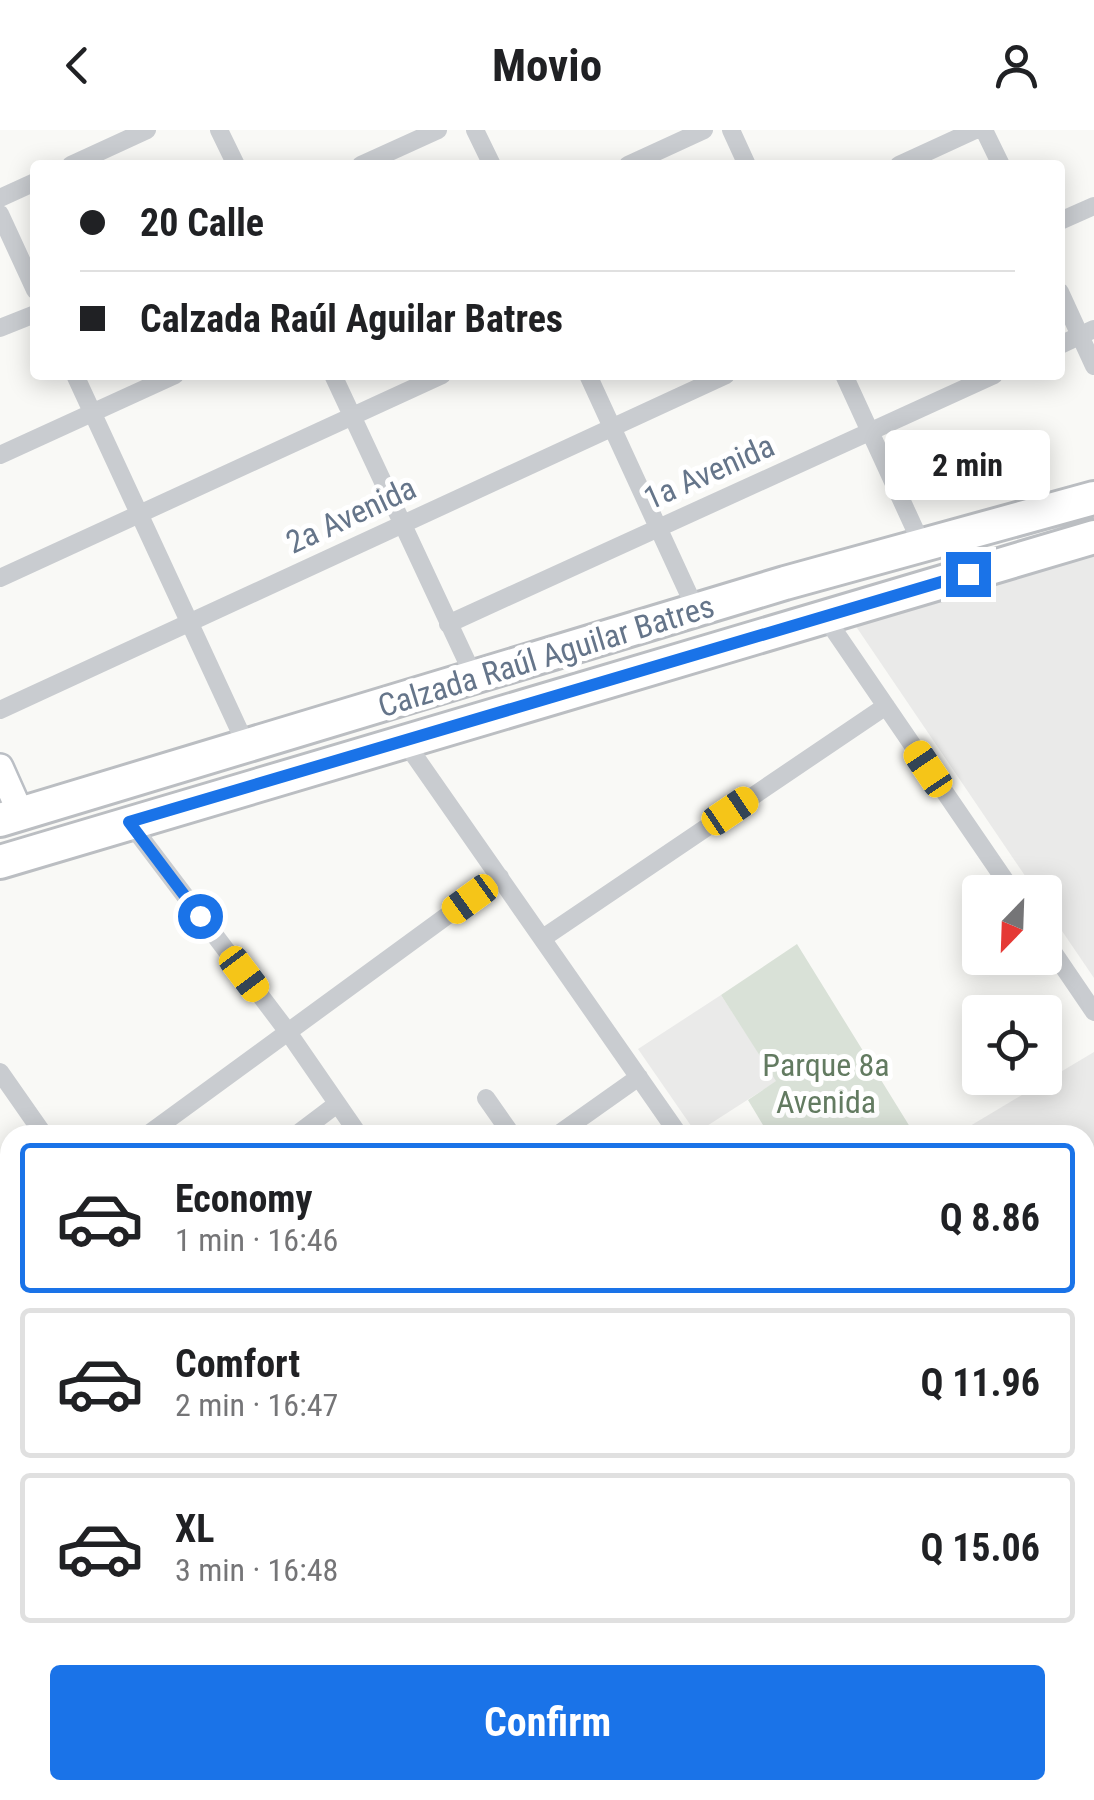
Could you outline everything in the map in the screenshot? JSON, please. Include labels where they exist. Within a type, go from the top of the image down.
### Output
[{"type":"highway","name":"Calzada Raúl Aguilar Batres","points":[[11,817],[696,610],[1094,498]]},
{"type":"highway","name":"Calzada Raúl Aguilar Batres","points":[[0,862],[1094,537]]},
{"type":"street","points":[[82,160],[147,130]]},
{"type":"street","points":[[220,130],[234,160]]},
{"type":"street","points":[[372,160],[438,130]]},
{"type":"street","points":[[475,130],[490,160]]},
{"type":"street","points":[[639,160],[704,130]]},
{"type":"street","points":[[731,130],[745,160]]},
{"type":"street","points":[[910,160],[975,130]]},
{"type":"street","points":[[984,130],[999,160]]},
{"type":"street","points":[[0,198],[30,184]]},
{"type":"street","points":[[1065,219],[1094,206]]},
{"type":"street","points":[[0,214],[30,279]]},
{"type":"street","points":[[1065,299],[1087,332],[1094,366]]},
{"type":"street","points":[[0,328],[30,316]]},
{"type":"street","points":[[76,380],[247,747]]},
{"type":"street","points":[[0,454],[164,380]]},
{"type":"street","points":[[335,380],[475,679]]},
{"type":"street","points":[[0,578],[431,380]]},
{"type":"street","points":[[590,380],[696,610]]},
{"type":"street","name":"2a Avenida","points":[[0,710],[715,380]]},
{"type":"street","points":[[846,380],[922,546]]},
{"type":"street","name":"1a Avenida","points":[[448,624],[983,380]]},
{"type":"street","points":[[825,616],[1001,875]]},
{"type":"street","points":[[543,938],[886,706]]},
{"type":"street","points":[[404,742],[672,1125]]},
{"type":"street","points":[[0,767],[11,817]]},
{"type":"street","points":[[129,822],[288,1032],[352,1125]]},
{"type":"street","points":[[161,1125],[500,877]]},
{"type":"street","points":[[1062,965],[1094,1012]]},
{"type":"street","points":[[0,1072],[37,1125]]},
{"type":"street","points":[[571,1125],[639,1077]]},
{"type":"street","points":[[486,1098],[505,1125]]},
{"type":"street","points":[[309,1125],[337,1104]]},
{"type":"shaded area","points":[[1094,548],[1094,978],[1062,931],[1062,875],[1024,875],[853,622]]},
{"type":"shaded area","points":[[721,995],[777,1081],[708,1125],[690,1125],[638,1049]]},
{"type":"shaded area","points":[[1094,1052],[1094,1125],[972,1125],[1022,1095],[1062,1095],[1062,1071]]},
{"type":"green space","name":"Parque 8a Avenida","points":[[797,944],[909,1125],[763,1125],[748,1100],[776,1081],[721,995]]},
{"type":"route","points":[[200,916],[129,822],[968,574]]}]
